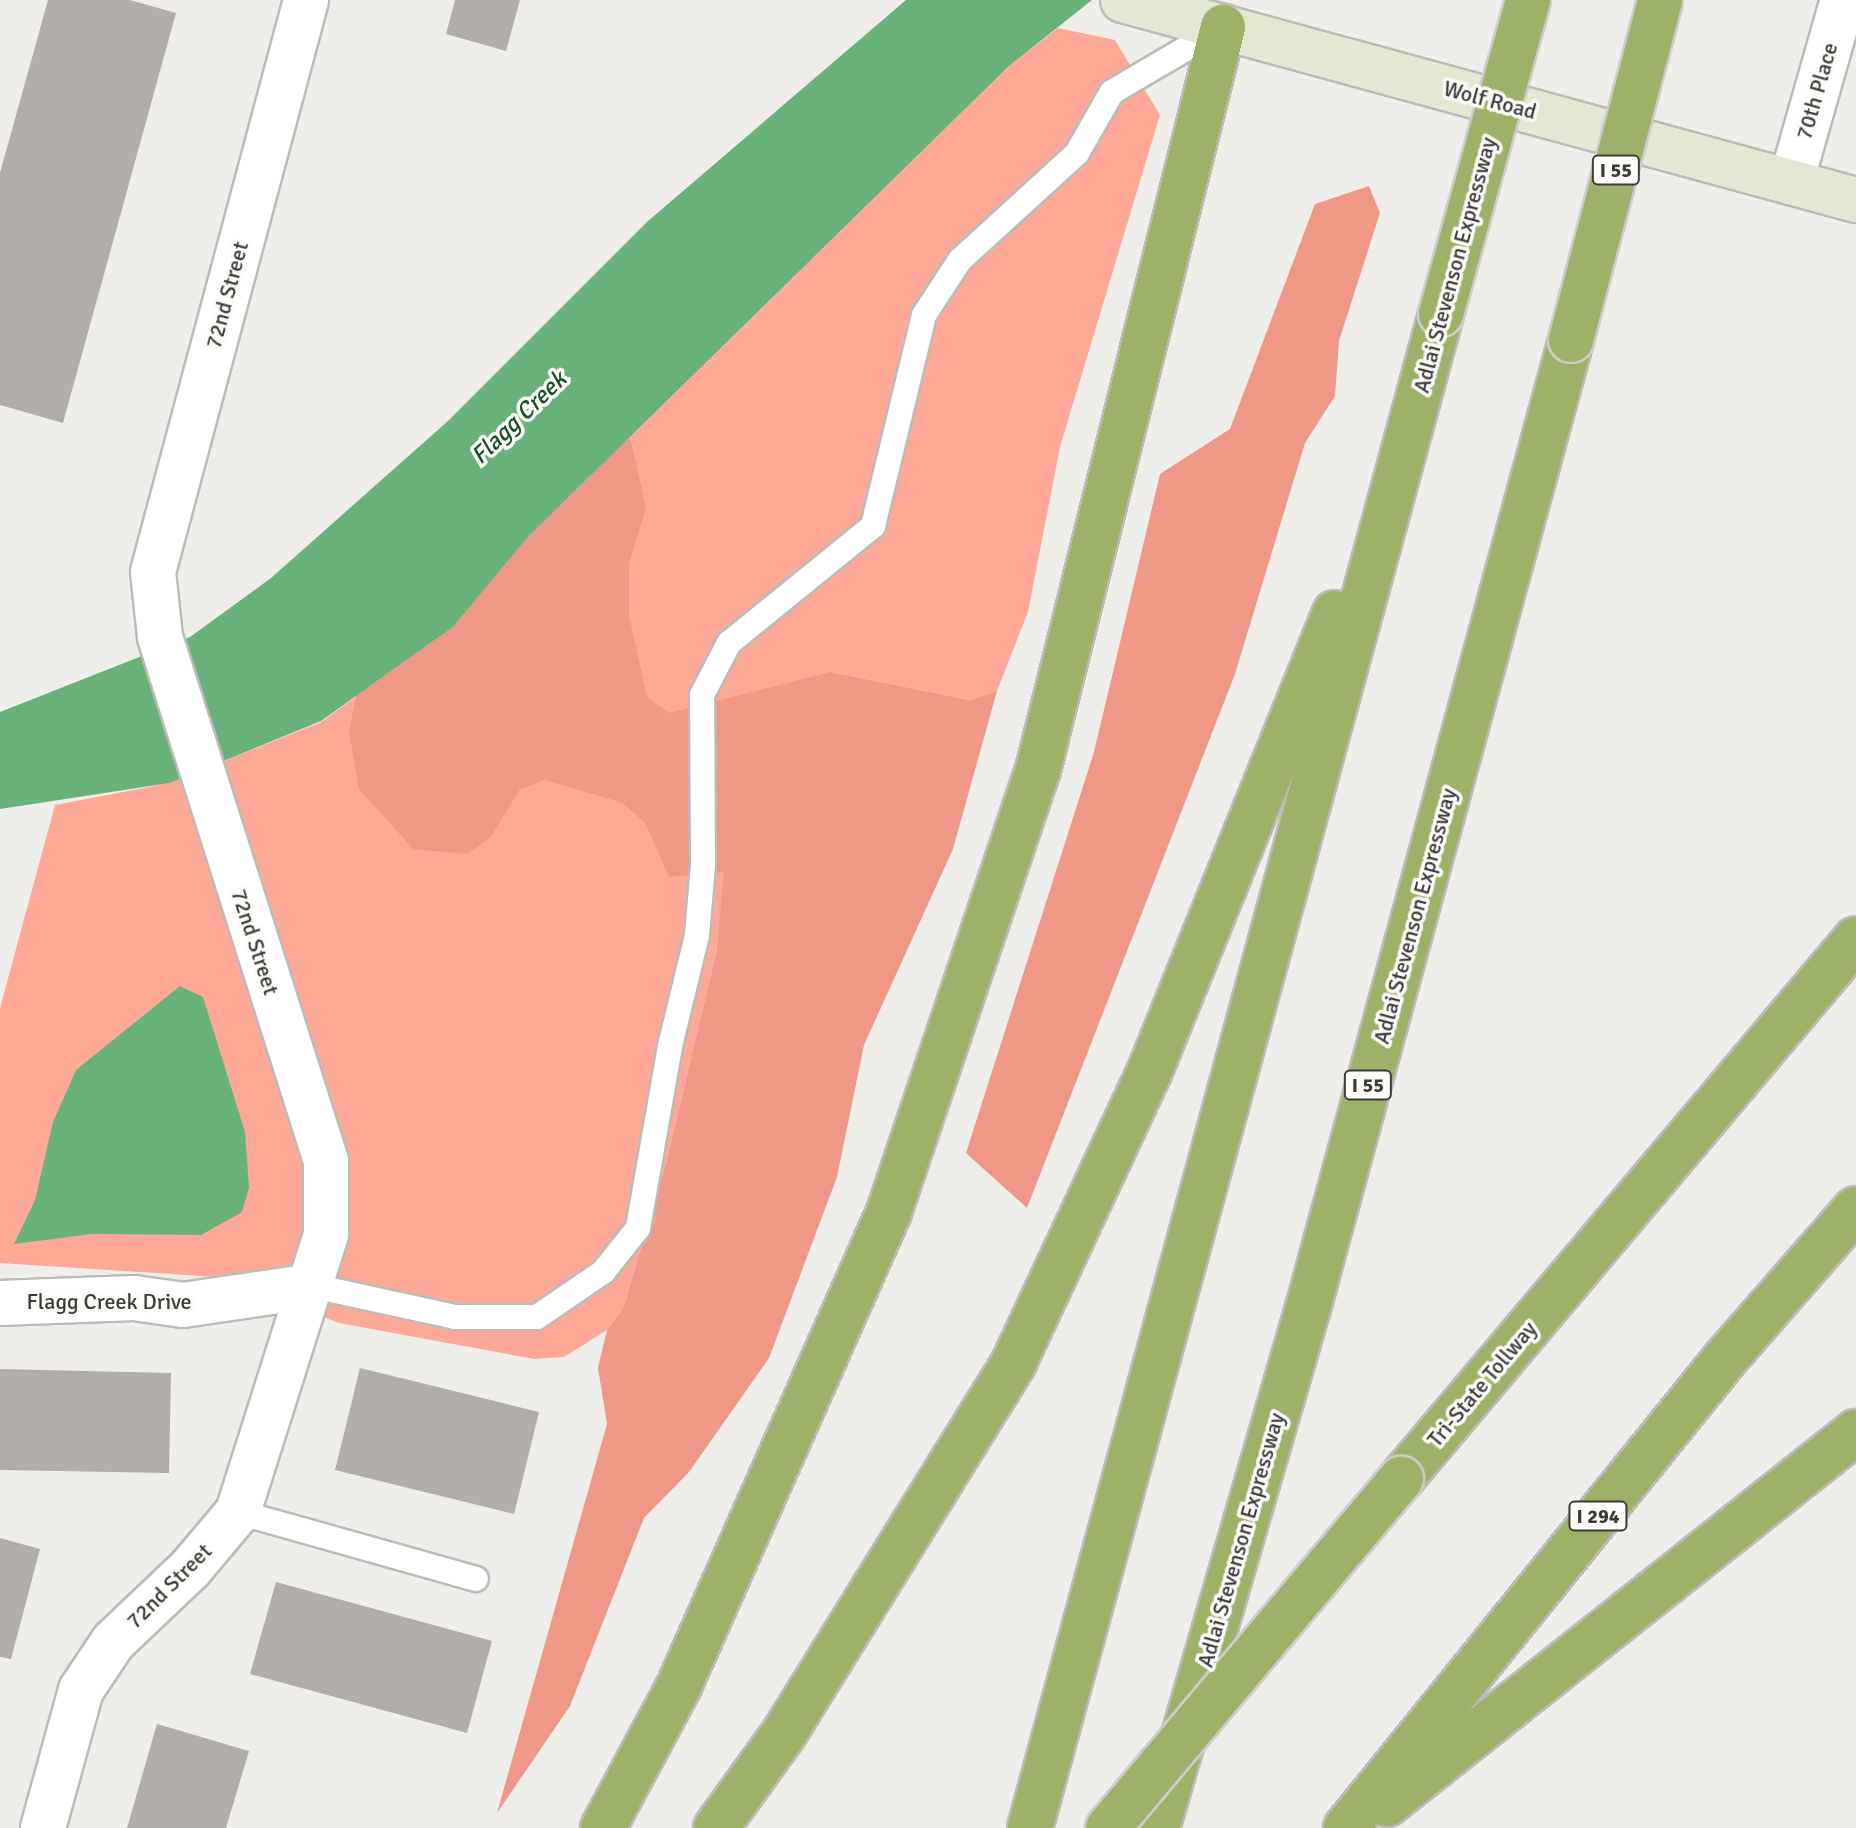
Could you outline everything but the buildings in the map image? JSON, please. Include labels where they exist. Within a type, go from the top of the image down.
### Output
[{"type":"highway","name":"Adlai Stevenson Expressway","points":[[1030,1828],[1528,0]]},
{"type":"highway","name":"Adlai Stevenson Expressway","points":[[1157,1828],[1308,1308],[1571,340],[1660,0]]},
{"type":"highway","points":[[603,1828],[679,1686],[889,1212],[1038,770],[1223,27]]},
{"type":"highway","points":[[716,1828],[785,1732],[1014,1362],[1149,1073],[1410,429]]},
{"type":"highway","name":"Tri-State Tollway","points":[[1108,1828],[1856,939]]},
{"type":"highway","name":"I 294","points":[[1346,1828],[1725,1359],[1856,1209]]},
{"type":"highway","points":[[1357,1828],[1856,1432]]},
{"type":"street","name":"72nd Street","points":[[43,1828],[81,1690],[113,1642],[190,1569],[238,1512],[313,1286],[326,1234],[326,1161],[160,637],[153,572],[306,0]]},
{"type":"street","name":"70th Place","points":[[1791,182],[1843,0]]},
{"type":"street","name":"Wolf Road","points":[[1136,4],[1856,200]]},
{"type":"street","name":"Flagg Creek Drive","points":[[0,1303],[134,1298],[183,1305],[313,1286]]},
{"type":"lane","points":[[313,1286],[455,1317],[537,1317],[603,1272],[638,1228],[670,1046],[697,935],[703,865],[702,695],[729,643],[873,526],[924,315],[960,260],[1077,153],[1112,92],[1223,27]]},
{"type":"lane","points":[[238,1512],[476,1579]]},
{"type":"shaded area","points":[[1058,28],[1115,40],[1160,115],[1060,447],[1028,612],[997,691],[970,700],[831,672],[717,949],[666,1163],[624,1306],[607,1330],[564,1357],[534,1359],[339,1323],[217,1277],[0,1263],[0,1008],[55,805],[170,783],[321,722],[453,627],[528,537],[1009,66]]},
{"type":"shaded area","points":[[1369,186],[1380,213],[1339,341],[1335,396],[1305,443],[1235,674],[1027,1208],[966,1153],[1094,752],[1160,474],[1230,429],[1315,204]]},
{"type":"shaded area","points":[[630,437],[646,508],[629,563],[629,616],[647,697],[669,713],[831,672],[970,700],[997,691],[953,849],[864,1045],[837,1177],[769,1358],[689,1472],[644,1518],[570,1706],[497,1813],[607,1424],[598,1368],[607,1330],[624,1306],[666,1163],[717,949],[724,872],[669,877],[645,823],[623,803],[545,780],[520,789],[490,838],[467,854],[413,849],[359,789],[349,732],[356,696],[453,627],[528,537]]},
{"type":"water","name":"Flagg Creek","points":[[906,0],[1092,0],[1009,66],[528,537],[453,627],[321,721],[170,783],[0,809],[0,712],[190,637],[271,578],[448,421],[648,221]]},
{"type":"water","points":[[180,986],[203,997],[245,1132],[249,1188],[242,1212],[201,1235],[92,1234],[14,1244],[35,1200],[53,1122],[76,1070]]}]
